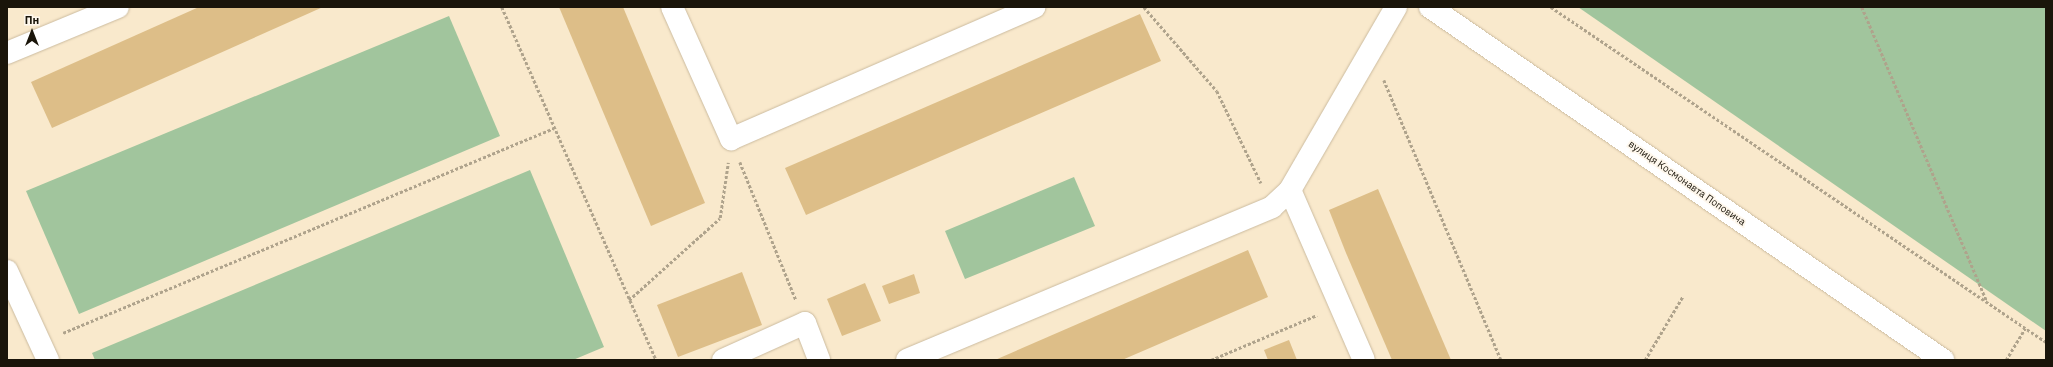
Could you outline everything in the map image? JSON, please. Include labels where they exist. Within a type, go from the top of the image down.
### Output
[{"type":"street","points":[[7,53],[118,7]]},
{"type":"street","points":[[672,7],[731,139],[1034,7]]},
{"type":"street","points":[[907,360],[1272,207],[1290,190],[1396,7]]},
{"type":"street","name":"вулиця Космонавта Поповича","points":[[1430,7],[1943,360]]},
{"type":"street","points":[[1290,190],[1364,360]]},
{"type":"street","points":[[7,271],[44,351]]},
{"type":"street","points":[[723,360],[805,323],[819,360]]},
{"type":"path","points":[[502,7],[656,360]]},
{"type":"path","points":[[1144,7],[1217,91],[1272,207]]},
{"type":"path","points":[[1551,7],[2046,342]]},
{"type":"path","points":[[1862,7],[1987,302]]},
{"type":"path","points":[[1371,49],[1501,360]]},
{"type":"path","points":[[44,351],[554,128]]},
{"type":"path","points":[[629,300],[720,218],[731,139]]},
{"type":"path","points":[[731,139],[805,323]]},
{"type":"path","points":[[1645,360],[1682,296]]},
{"type":"path","points":[[1210,360],[1341,305]]},
{"type":"path","points":[[2006,360],[2025,328]]},
{"type":"green space","points":[[1578,7],[2046,7],[2046,331]]},
{"type":"green space","points":[[449,16],[500,136],[79,314],[26,191]]},
{"type":"green space","points":[[530,170],[604,347],[573,360],[95,360],[92,353]]},
{"type":"green space","points":[[1074,177],[1095,226],[965,279],[945,231]]},
{"type":"building","points":[[199,7],[323,7],[52,128],[31,82]]},
{"type":"building","points":[[559,7],[623,7],[705,203],[651,226]]},
{"type":"building","points":[[1140,14],[1161,61],[806,215],[785,168]]},
{"type":"building","points":[[1378,189],[1451,360],[1392,360],[1346,253],[1329,210]]},
{"type":"building","points":[[1248,250],[1268,297],[1122,360],[995,360]]},
{"type":"building","points":[[742,272],[762,325],[678,357],[657,305]]},
{"type":"building","points":[[914,274],[920,293],[889,304],[882,286]]},
{"type":"building","points":[[865,283],[881,321],[842,336],[827,299]]},
{"type":"building","points":[[1289,340],[1297,360],[1268,360],[1264,350]]}]
